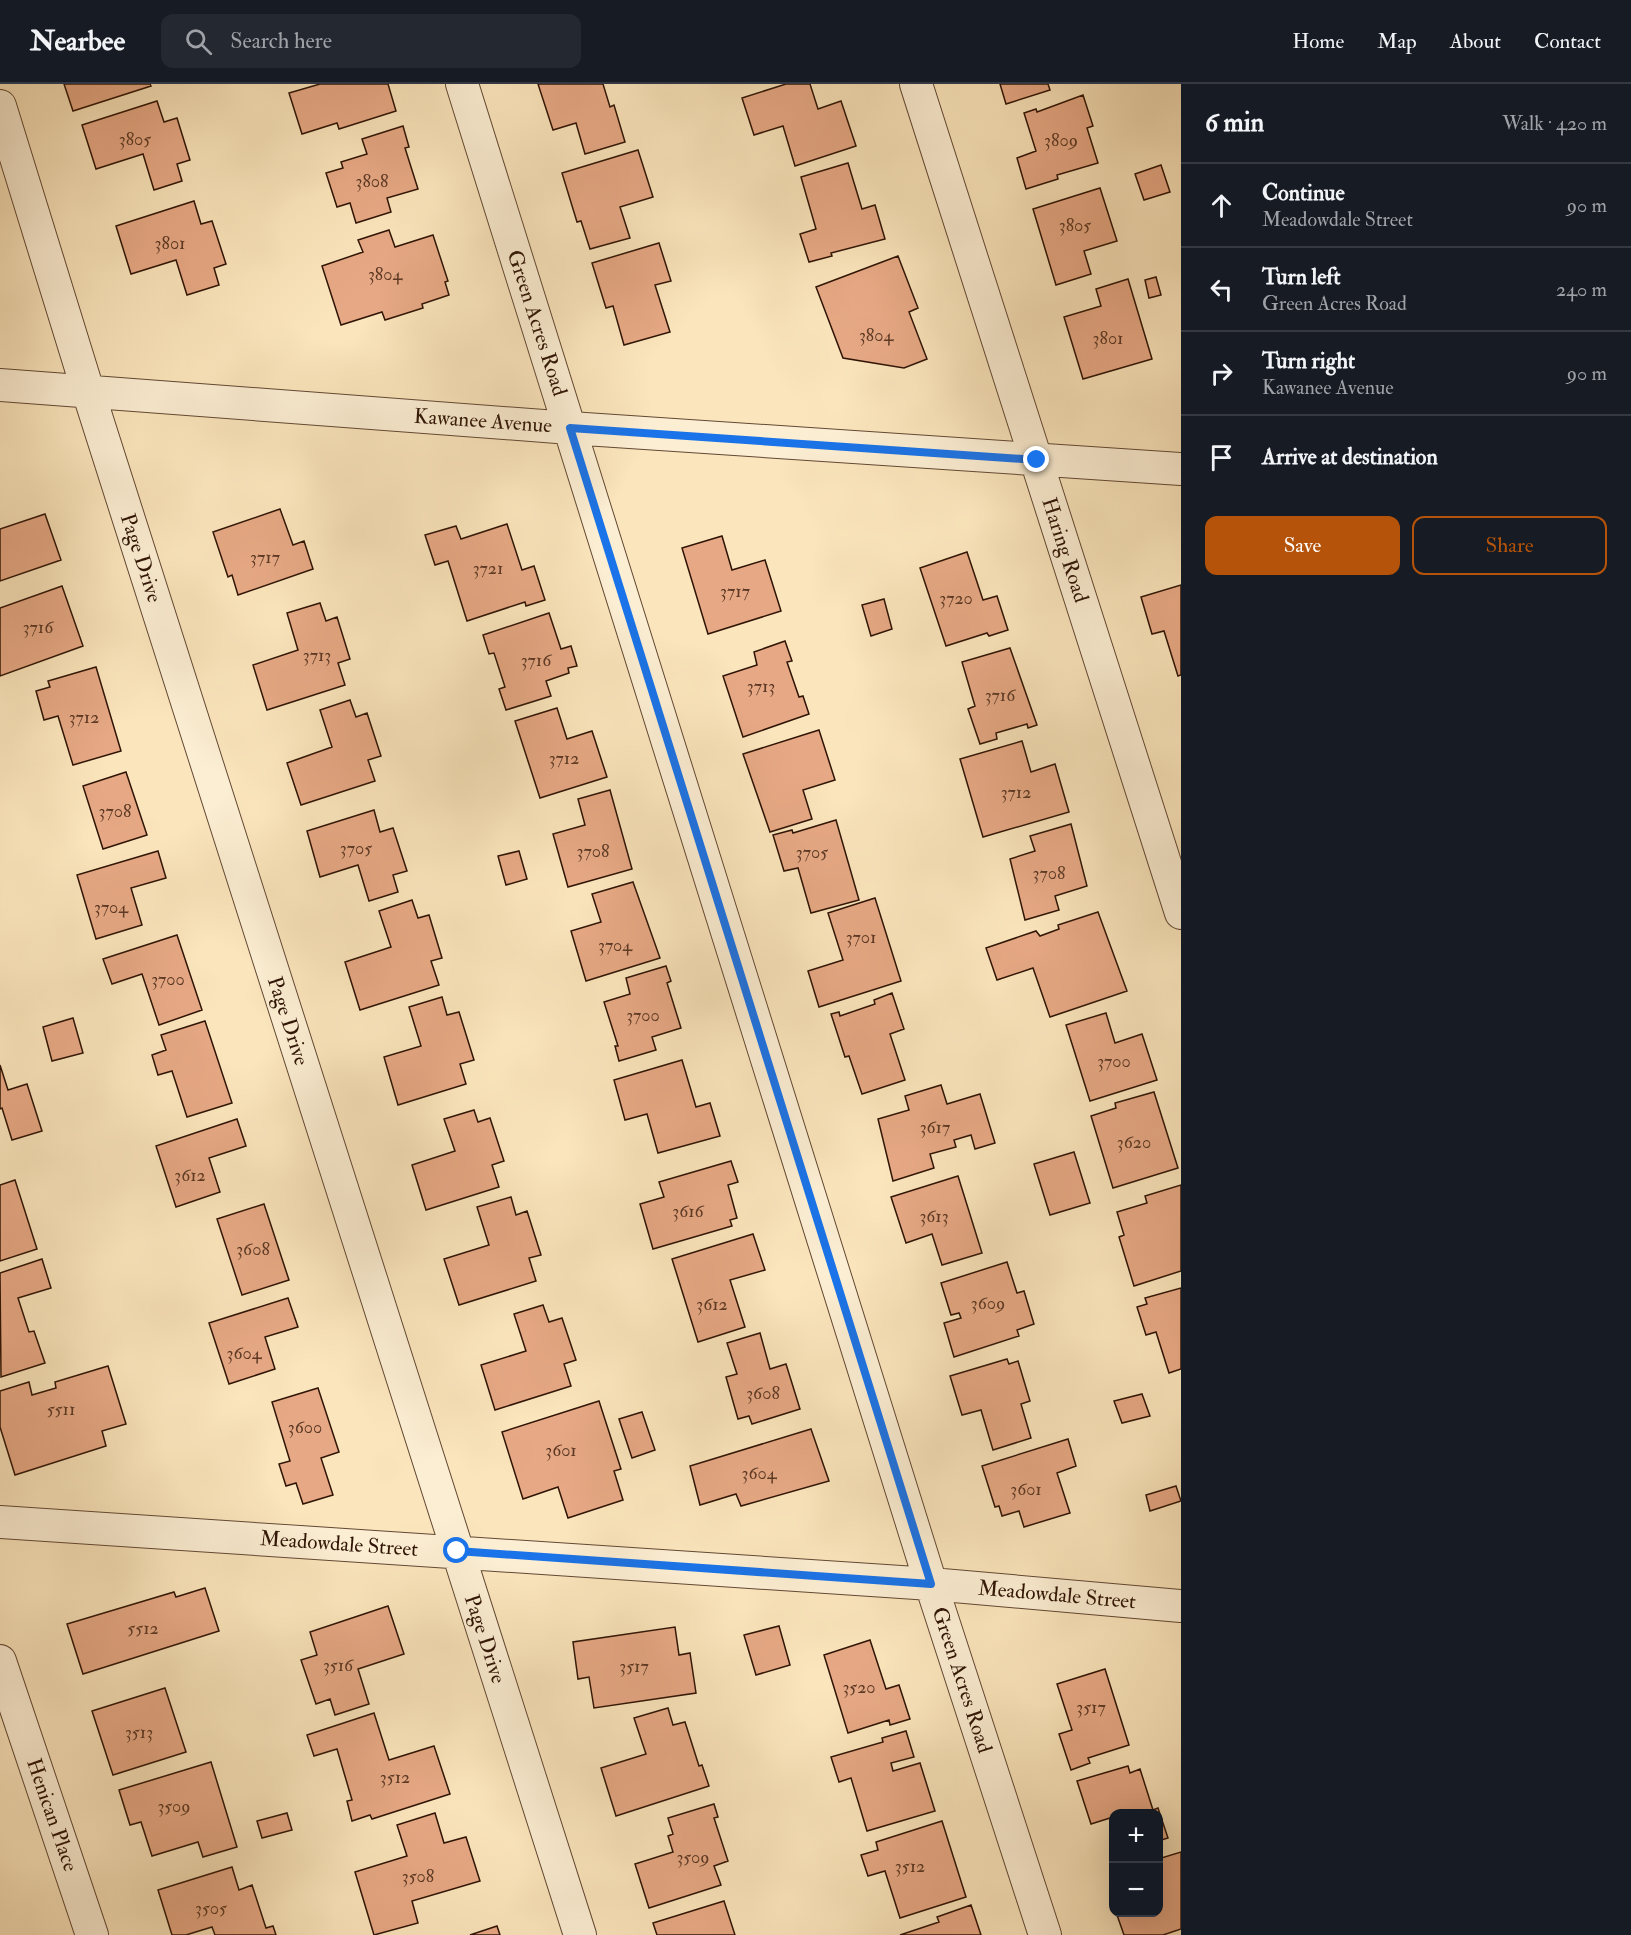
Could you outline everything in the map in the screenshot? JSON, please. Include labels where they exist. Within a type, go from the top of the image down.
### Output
[{"type":"street","name":"Green Acres Road","points":[[462,84],[931,1584],[1045,1935]]},
{"type":"street","name":"Haring Road","points":[[916,84],[1181,913]]},
{"type":"street","name":"Page Drive","points":[[0,106],[88,391],[580,1935]]},
{"type":"street","name":"Kawanee Avenue","points":[[0,385],[570,428],[1181,469]]},
{"type":"street","name":"Meadowdale Street","points":[[0,1522],[931,1584],[1181,1606]]},
{"type":"street","name":"Henican Place","points":[[0,1661],[92,1935]]},
{"type":"building","points":[[64,84],[150,84],[151,86],[73,111]]},
{"type":"building","points":[[320,84],[388,84],[396,111],[339,129],[337,123],[302,134],[289,93]]},
{"type":"building","points":[[538,84],[603,84],[610,107],[614,105],[625,142],[585,154],[576,123],[553,130]]},
{"type":"building","points":[[786,84],[810,84],[818,109],[841,101],[856,146],[795,166],[783,126],[754,135],[742,98]]},
{"type":"building","points":[[1000,84],[1048,84],[1050,90],[1006,104]]},
{"type":"building","points":[[1083,95],[1093,126],[1087,128],[1098,163],[1057,175],[1058,179],[1026,189],[1017,158],[1036,151],[1024,113],[1036,109],[1037,112]]},
{"type":"building","points":[[157,101],[164,122],[177,118],[190,160],[177,164],[182,181],[154,190],[143,154],[96,169],[82,125]]},
{"type":"building","points":[[403,126],[409,147],[405,148],[418,189],[387,198],[391,212],[356,223],[350,203],[337,207],[326,173],[343,168],[341,162],[367,154],[362,139]]},
{"type":"building","points":[[638,150],[653,197],[620,207],[630,238],[590,249],[581,221],[577,222],[562,173]]},
{"type":"building","points":[[848,163],[862,209],[875,205],[885,239],[831,253],[832,256],[809,262],[800,234],[816,229],[801,177]]},
{"type":"building","points":[[1161,165],[1170,192],[1144,200],[1135,174]]},
{"type":"building","points":[[1100,188],[1117,241],[1084,251],[1091,274],[1056,285],[1033,209]]},
{"type":"building","points":[[194,201],[201,224],[212,221],[226,264],[214,268],[219,285],[187,295],[176,260],[131,274],[116,226]]},
{"type":"building","points":[[389,230],[395,247],[433,235],[448,281],[445,282],[449,295],[422,304],[423,308],[385,320],[382,312],[341,325],[322,266],[363,252],[358,240]]},
{"type":"building","points":[[659,243],[671,281],[655,285],[670,332],[624,345],[613,306],[606,308],[592,263]]},
{"type":"building","points":[[898,256],[918,308],[909,312],[927,359],[904,368],[843,358],[816,287]]},
{"type":"building","points":[[1156,277],[1161,295],[1149,298],[1145,280]]},
{"type":"building","points":[[1128,279],[1152,359],[1083,379],[1064,317],[1101,306],[1096,289]]},
{"type":"building","points":[[280,509],[293,545],[304,541],[313,569],[238,595],[232,575],[228,577],[213,532]]},
{"type":"building","points":[[45,514],[61,560],[0,581],[0,529]]},
{"type":"building","points":[[507,524],[522,570],[534,566],[545,600],[526,606],[525,602],[467,621],[448,561],[435,565],[425,535],[456,526],[461,539]]},
{"type":"building","points":[[722,536],[732,570],[765,560],[781,611],[708,634],[682,548]]},
{"type":"building","points":[[967,552],[983,600],[997,596],[1008,630],[989,636],[987,633],[946,646],[920,568]]},
{"type":"building","points":[[1181,585],[1181,675],[1178,676],[1164,631],[1152,634],[1141,597]]},
{"type":"building","points":[[62,586],[83,646],[0,676],[0,608]]},
{"type":"building","points":[[884,599],[892,629],[871,636],[862,605]]},
{"type":"building","points":[[320,603],[326,621],[337,617],[350,659],[338,663],[345,685],[267,710],[253,665],[298,650],[287,613]]},
{"type":"building","points":[[549,613],[561,649],[571,646],[577,666],[568,668],[569,673],[546,681],[551,696],[506,710],[499,689],[505,687],[494,653],[489,654],[483,635]]},
{"type":"building","points":[[785,641],[792,661],[787,662],[799,697],[803,696],[809,714],[743,737],[723,676],[757,665],[754,652]]},
{"type":"building","points":[[1010,648],[1037,725],[1028,728],[1027,724],[996,733],[997,739],[980,744],[968,709],[975,706],[962,662]]},
{"type":"building","points":[[96,667],[121,751],[73,765],[58,716],[44,720],[36,691],[50,687],[48,681]]},
{"type":"building","points":[[350,700],[356,717],[367,713],[381,756],[368,760],[375,781],[301,805],[287,763],[332,747],[320,710]]},
{"type":"building","points":[[557,708],[567,739],[592,731],[607,777],[540,798],[515,721]]},
{"type":"building","points":[[819,730],[835,780],[803,790],[812,819],[770,832],[743,754]]},
{"type":"building","points":[[1022,741],[1031,772],[1055,764],[1069,812],[983,837],[960,759]]},
{"type":"building","points":[[126,772],[147,835],[103,849],[83,786]]},
{"type":"building","points":[[610,790],[632,869],[568,887],[553,834],[585,825],[578,799]]},
{"type":"building","points":[[374,810],[380,832],[393,828],[407,871],[393,875],[398,892],[369,901],[358,865],[320,877],[307,831]]},
{"type":"building","points":[[836,820],[859,900],[811,913],[798,868],[784,871],[773,835],[792,830],[793,833]]},
{"type":"building","points":[[1071,824],[1087,886],[1055,896],[1059,910],[1025,920],[1010,859],[1035,851],[1030,836]]},
{"type":"building","points":[[158,851],[166,878],[131,888],[142,925],[96,939],[77,875]]},
{"type":"building","points":[[519,851],[527,879],[506,885],[498,856]]},
{"type":"building","points":[[633,882],[660,958],[586,981],[571,931],[601,922],[592,894]]},
{"type":"building","points":[[875,898],[901,981],[819,1007],[808,971],[843,960],[828,913]]},
{"type":"building","points":[[412,900],[418,918],[429,915],[442,958],[431,961],[439,985],[360,1010],[345,962],[391,947],[379,911]]},
{"type":"building","points":[[1098,912],[1127,991],[1050,1017],[1033,968],[997,980],[986,948],[1036,931],[1040,936],[1059,929],[1058,925]]},
{"type":"building","points":[[177,935],[202,1010],[159,1025],[142,974],[112,984],[103,959]]},
{"type":"building","points":[[666,966],[671,981],[667,983],[681,1028],[652,1037],[656,1050],[619,1061],[615,1046],[618,1046],[604,1002],[630,994],[626,978]]},
{"type":"building","points":[[892,993],[904,1029],[890,1034],[905,1080],[862,1094],[849,1056],[845,1057],[831,1014],[839,1012],[840,1016],[875,1004],[874,1000]]},
{"type":"building","points":[[442,997],[447,1015],[459,1012],[474,1060],[460,1064],[466,1084],[398,1105],[384,1057],[421,1046],[409,1007]]},
{"type":"building","points":[[1106,1013],[1115,1043],[1142,1034],[1157,1080],[1090,1101],[1066,1025]]},
{"type":"building","points":[[73,1018],[83,1053],[52,1061],[43,1027]]},
{"type":"building","points":[[205,1021],[232,1103],[187,1117],[172,1071],[158,1075],[152,1055],[166,1050],[161,1035]]},
{"type":"building","points":[[682,1060],[696,1107],[710,1103],[720,1136],[658,1153],[647,1114],[625,1120],[614,1080]]},
{"type":"building","points":[[0,1065],[8,1090],[27,1084],[42,1131],[12,1140],[2,1108],[0,1109]]},
{"type":"building","points":[[941,1085],[947,1104],[980,1094],[995,1143],[975,1149],[971,1135],[954,1140],[956,1147],[930,1154],[934,1168],[893,1181],[878,1119],[909,1110],[905,1096]]},
{"type":"building","points":[[1154,1092],[1178,1168],[1113,1188],[1091,1116],[1116,1108],[1115,1103]]},
{"type":"building","points":[[474,1110],[478,1122],[490,1118],[504,1161],[492,1165],[499,1187],[426,1210],[412,1165],[455,1151],[444,1119]]},
{"type":"building","points":[[237,1119],[246,1146],[209,1158],[220,1192],[176,1207],[156,1146]]},
{"type":"building","points":[[1074,1152],[1090,1203],[1050,1215],[1034,1164]]},
{"type":"building","points":[[731,1161],[738,1182],[728,1185],[737,1218],[730,1220],[732,1226],[653,1249],[640,1204],[664,1197],[659,1182]]},
{"type":"building","points":[[958,1176],[982,1253],[942,1265],[932,1234],[906,1243],[891,1197]]},
{"type":"building","points":[[15,1180],[37,1249],[0,1261],[0,1185]]},
{"type":"building","points":[[1181,1185],[1181,1271],[1134,1286],[1119,1237],[1124,1235],[1117,1212],[1147,1203],[1145,1196]]},
{"type":"building","points":[[511,1197],[516,1215],[527,1211],[541,1255],[529,1258],[536,1281],[459,1305],[444,1259],[489,1245],[477,1207]]},
{"type":"building","points":[[264,1204],[289,1280],[242,1295],[217,1219]]},
{"type":"building","points":[[753,1234],[765,1270],[730,1280],[745,1327],[698,1342],[672,1259]]},
{"type":"building","points":[[42,1259],[51,1288],[18,1298],[29,1332],[34,1331],[45,1363],[1,1377],[0,1273]]},
{"type":"building","points":[[1007,1262],[1017,1293],[1024,1291],[1034,1324],[1017,1330],[1019,1336],[954,1357],[944,1323],[961,1318],[959,1313],[951,1315],[941,1283]]},
{"type":"building","points":[[1181,1288],[1181,1369],[1169,1373],[1156,1332],[1146,1335],[1137,1307],[1147,1304],[1145,1298]]},
{"type":"building","points":[[288,1298],[298,1327],[265,1337],[275,1369],[229,1384],[209,1323]]},
{"type":"building","points":[[543,1305],[549,1322],[562,1318],[576,1360],[564,1364],[571,1386],[495,1410],[481,1365],[526,1351],[514,1314]]},
{"type":"building","points":[[760,1333],[770,1369],[786,1364],[800,1409],[752,1424],[749,1416],[738,1419],[726,1377],[737,1374],[727,1343]]},
{"type":"building","points":[[1007,1359],[1009,1364],[1018,1361],[1030,1401],[1021,1404],[1031,1438],[993,1450],[981,1410],[962,1415],[950,1376]]},
{"type":"building","points":[[108,1366],[126,1424],[102,1431],[106,1446],[15,1475],[0,1427],[0,1391],[29,1382],[32,1395],[56,1388],[55,1382]]},
{"type":"building","points":[[318,1388],[339,1452],[321,1458],[333,1495],[303,1504],[296,1483],[286,1486],[279,1464],[290,1461],[272,1402]]},
{"type":"building","points":[[1142,1394],[1150,1416],[1122,1423],[1114,1401]]},
{"type":"building","points":[[599,1401],[621,1469],[614,1471],[623,1500],[568,1518],[558,1487],[523,1499],[502,1432]]},
{"type":"building","points":[[642,1412],[655,1450],[632,1458],[619,1419]]},
{"type":"building","points":[[811,1429],[829,1481],[741,1506],[736,1494],[700,1505],[690,1466]]},
{"type":"building","points":[[1068,1439],[1076,1466],[1057,1473],[1070,1513],[1024,1527],[1019,1511],[1002,1516],[999,1506],[995,1507],[982,1466]]},
{"type":"building","points":[[1176,1486],[1181,1501],[1150,1511],[1146,1495]]},
{"type":"building","points":[[205,1588],[219,1631],[83,1674],[67,1624],[174,1592],[176,1597]]},
{"type":"building","points":[[388,1606],[404,1654],[358,1669],[369,1704],[335,1715],[330,1699],[316,1704],[301,1660],[317,1655],[310,1632]]},
{"type":"building","points":[[779,1626],[790,1665],[756,1675],[744,1635]]},
{"type":"building","points":[[675,1627],[679,1655],[690,1653],[696,1693],[594,1708],[589,1677],[578,1679],[573,1642]]},
{"type":"building","points":[[870,1640],[886,1689],[899,1685],[910,1719],[890,1725],[889,1720],[848,1733],[824,1655]]},
{"type":"building","points":[[1105,1669],[1129,1745],[1088,1758],[1090,1763],[1071,1770],[1059,1734],[1072,1730],[1057,1684]]},
{"type":"building","points":[[165,1688],[186,1752],[113,1775],[92,1711]]},
{"type":"building","points":[[668,1708],[673,1725],[685,1722],[699,1766],[702,1765],[709,1786],[616,1816],[601,1768],[646,1754],[634,1718]]},
{"type":"building","points":[[374,1713],[389,1760],[434,1746],[450,1794],[372,1819],[370,1815],[352,1821],[347,1801],[352,1800],[337,1749],[314,1756],[307,1735]]},
{"type":"building","points":[[906,1731],[914,1757],[891,1763],[893,1771],[920,1763],[935,1811],[867,1831],[851,1778],[839,1782],[831,1757],[883,1742],[882,1738]]},
{"type":"building","points":[[211,1762],[237,1847],[203,1857],[198,1842],[152,1856],[141,1822],[130,1825],[119,1790]]},
{"type":"building","points":[[1128,1766],[1130,1773],[1140,1769],[1153,1809],[1109,1809],[1109,1818],[1091,1824],[1077,1781]]},
{"type":"building","points":[[714,1804],[718,1817],[714,1818],[728,1861],[714,1866],[721,1885],[649,1908],[635,1864],[673,1852],[668,1836],[673,1834],[668,1818]]},
{"type":"building","points":[[287,1813],[292,1830],[262,1838],[257,1821]]},
{"type":"building","points":[[435,1813],[444,1843],[466,1837],[480,1881],[412,1901],[418,1923],[374,1935],[355,1872],[407,1856],[397,1825]]},
{"type":"building","points":[[942,1821],[966,1897],[900,1918],[885,1871],[868,1876],[861,1855],[878,1850],[876,1842]]},
{"type":"building","points":[[1163,1823],[1168,1838],[1163,1840]]},
{"type":"building","points":[[1181,1852],[1181,1929],[1163,1935],[1124,1935],[1118,1917],[1163,1917],[1163,1857]]},
{"type":"building","points":[[232,1867],[239,1890],[252,1885],[266,1928],[273,1926],[276,1935],[215,1935],[212,1927],[186,1935],[172,1935],[158,1890]]},
{"type":"building","points":[[724,1901],[735,1935],[657,1935],[653,1923]]},
{"type":"building","points":[[971,1905],[981,1935],[900,1935],[939,1922],[937,1917]]},
{"type":"building","points":[[497,1926],[500,1935],[470,1935]]},
{"type":"route","points":[[457,1551],[931,1584],[570,428],[1037,460]]}]
